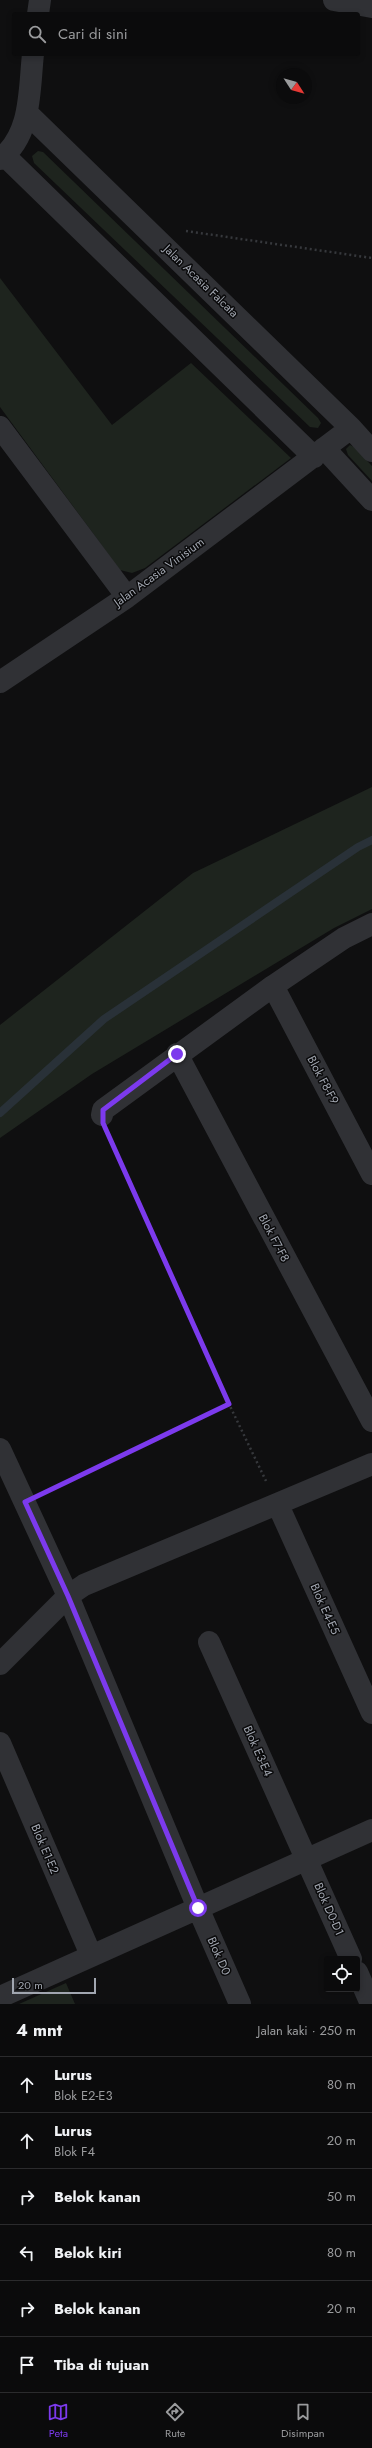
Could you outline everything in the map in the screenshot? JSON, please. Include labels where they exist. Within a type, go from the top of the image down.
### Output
[{"type":"street","points":[[38,12],[40,0]]},
{"type":"street","points":[[334,0],[372,7]]},
{"type":"street","points":[[33,56],[23,130],[17,142],[2,157],[372,500]]},
{"type":"street","name":"Jalan Acasia Falcata","points":[[26,113],[351,428],[372,451]]},
{"type":"street","points":[[0,427],[127,597]]},
{"type":"street","name":"Jalan Acasia Vinisium","points":[[0,682],[127,597],[351,428]]},
{"type":"street","points":[[102,1116],[103,1110],[177,1054],[344,938],[372,924]]},
{"type":"street","name":"Blok F8-F9","points":[[273,986],[372,1174]]},
{"type":"street","name":"Blok F7-F8","points":[[177,1054],[372,1421]]},
{"type":"street","name":"Blok D0","points":[[0,1449],[68,1596],[198,1908],[240,2004]]},
{"type":"street","points":[[0,1664],[68,1596],[84,1585],[278,1505],[372,1464]]},
{"type":"street","name":"Blok E4-E5","points":[[278,1505],[372,1713]]},
{"type":"street","name":"Blok E3-E4","points":[[209,1642],[307,1859]]},
{"type":"street","name":"Blok E1-E2","points":[[0,1743],[91,1956]]},
{"type":"street","points":[[0,1997],[372,1830]]},
{"type":"street","name":"Blok D0-D1","points":[[307,1859],[350,1956]]},
{"type":"street","points":[[360,1979],[371,2004]]},
{"type":"path","points":[[183,231],[372,258]]},
{"type":"path","points":[[102,1116],[103,1123],[229,1404],[278,1505]]},
{"type":"path","points":[[25,1502],[229,1404]]},
{"type":"shaded area","points":[[38,151],[43,152],[318,418],[321,423],[318,428],[310,427],[34,163],[32,156]]},
{"type":"shaded area","points":[[0,278],[112,425],[191,363],[291,458],[145,568],[132,573],[120,570],[0,407]]},
{"type":"shaded area","points":[[350,445],[354,447],[372,466],[372,481],[348,455],[346,449]]},
{"type":"shaded area","points":[[372,787],[372,909],[334,928],[92,1074],[0,1138],[0,1025],[193,873]]},
{"type":"shaded area","points":[[66,1983],[75,2004],[19,2004]]},
{"type":"waterway","points":[[0,1113],[104,1019],[358,847],[372,840]]},
{"type":"route","points":[[177,1054],[103,1110],[103,1123],[229,1404],[25,1502],[68,1596],[198,1908]]}]
